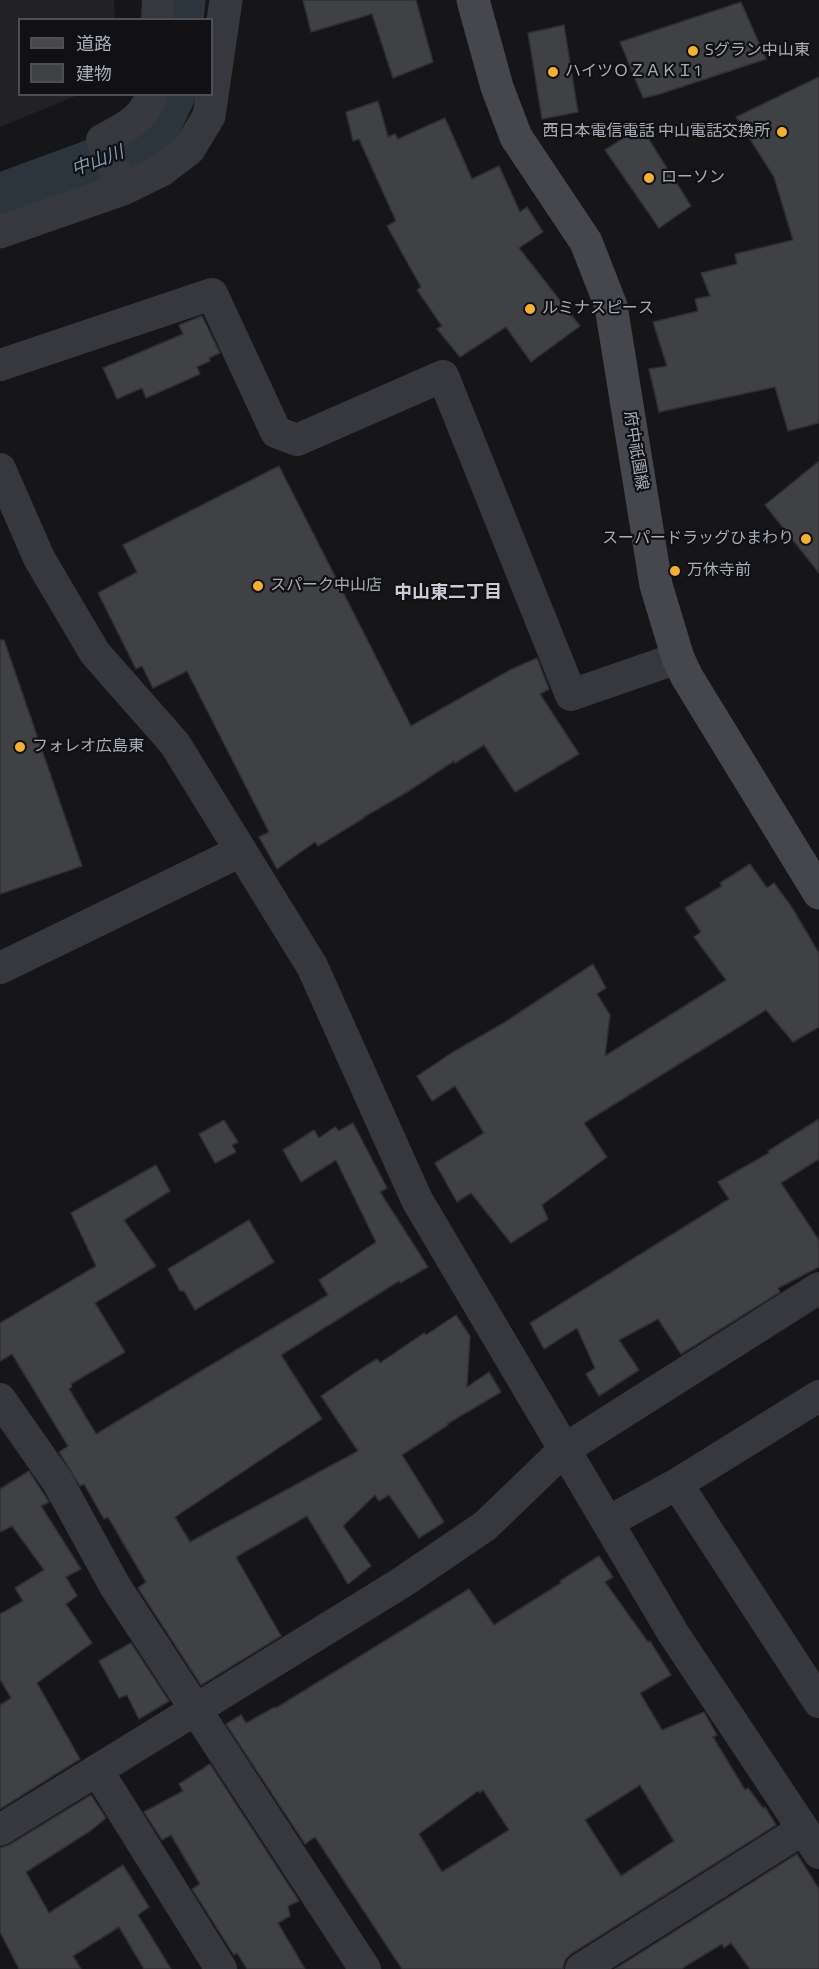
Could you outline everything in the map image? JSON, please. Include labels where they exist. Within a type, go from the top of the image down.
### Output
[{"type":"main road","name":"府中祇園線","points":[[473,0],[497,87],[516,137],[586,242],[611,306],[656,585],[678,658],[687,677],[819,893]]},
{"type":"street","points":[[157,18],[158,0]]},
{"type":"street","points":[[213,89],[226,0]]},
{"type":"street","points":[[120,184],[102,140],[133,123],[149,104],[151,96]]},
{"type":"street","points":[[0,232],[120,184],[160,171],[189,149],[209,116],[212,96]]},
{"type":"street","points":[[0,365],[212,294],[276,432],[297,440],[443,376],[571,694],[678,658]]},
{"type":"street","points":[[0,469],[39,558],[95,652],[175,744],[312,966],[417,1200],[673,1633],[811,1841],[581,1969]]},
{"type":"street","points":[[0,968],[241,851]]},
{"type":"street","points":[[0,1830],[401,1583],[485,1526],[565,1449],[819,1288]]},
{"type":"street","points":[[0,1400],[58,1482],[115,1586],[365,1969]]},
{"type":"street","points":[[608,1522],[817,1402]]},
{"type":"street","points":[[677,1484],[819,1702]]},
{"type":"street","points":[[97,1770],[221,1969]]},
{"type":"shaded area","points":[[0,0],[114,0],[115,18],[18,18],[18,96],[76,96],[0,127]]},
{"type":"building","points":[[303,0],[416,0],[433,62],[393,78],[372,14],[311,32]]},
{"type":"building","name":"Sグラン中山東","points":[[741,2],[766,59],[643,98],[620,42]]},
{"type":"building","name":"ハイツＯＺＡＫＩ1","points":[[564,25],[578,112],[542,119],[528,33]]},
{"type":"building","points":[[819,77],[819,423],[788,431],[775,387],[659,412],[649,369],[667,366],[653,322],[698,311],[695,299],[710,296],[701,273],[737,264],[735,254],[793,240],[774,177],[736,117]]},
{"type":"building","points":[[378,101],[388,137],[395,134],[398,139],[445,118],[472,179],[499,166],[520,212],[527,207],[543,232],[519,248],[580,326],[531,362],[506,327],[460,357],[437,329],[442,326],[417,290],[421,287],[387,226],[396,221],[359,139],[353,141],[346,112]]},
{"type":"building","name":"ローソン","points":[[641,127],[691,206],[659,228],[605,150]]},
{"type":"building","points":[[202,316],[220,353],[197,367],[200,374],[146,398],[142,388],[117,399],[103,368],[183,334],[179,325]]},
{"type":"building","name":"スーパードラッグひまわり","points":[[819,461],[819,573],[765,505]]},
{"type":"building","points":[[279,466],[411,726],[510,670],[537,658],[549,689],[540,694],[579,754],[515,792],[484,745],[455,763],[454,761],[318,846],[315,842],[277,869],[259,837],[269,832],[187,671],[153,688],[142,666],[136,669],[98,593],[137,572],[123,545]]},
{"type":"building","name":"フォレオ広島東","points":[[0,640],[4,640],[82,866],[0,894]]},
{"type":"building","points":[[750,864],[767,888],[774,883],[791,906],[819,953],[819,1027],[793,1042],[766,1010],[584,1123],[607,1157],[542,1205],[548,1219],[511,1243],[471,1193],[457,1202],[435,1163],[484,1133],[455,1086],[432,1101],[417,1076],[593,964],[606,988],[597,994],[610,1015],[605,1056],[726,980],[694,937],[701,932],[685,908],[722,886],[720,883]]},
{"type":"building","points":[[819,1119],[819,1159],[781,1183],[819,1240],[819,1267],[778,1288],[780,1292],[681,1354],[658,1319],[619,1340],[639,1370],[599,1396],[586,1374],[595,1368],[577,1328],[544,1349],[530,1323],[729,1199],[718,1182],[769,1153],[768,1151]]},
{"type":"building","points":[[224,1120],[238,1142],[232,1145],[236,1152],[215,1163],[199,1134]]},
{"type":"building","points":[[353,1123],[387,1188],[380,1192],[428,1267],[400,1283],[399,1281],[281,1355],[322,1419],[175,1517],[190,1542],[358,1451],[321,1396],[365,1366],[377,1359],[380,1363],[424,1333],[426,1335],[456,1315],[470,1336],[467,1387],[489,1372],[501,1392],[447,1424],[402,1455],[444,1522],[419,1538],[389,1495],[379,1501],[375,1495],[343,1526],[371,1566],[348,1584],[307,1516],[236,1557],[281,1636],[201,1685],[138,1588],[146,1582],[108,1517],[104,1519],[84,1484],[80,1486],[59,1452],[68,1446],[12,1354],[0,1361],[0,1323],[96,1266],[71,1213],[156,1165],[170,1191],[124,1220],[156,1266],[95,1303],[125,1352],[71,1384],[72,1387],[69,1389],[96,1434],[328,1295],[319,1280],[376,1242],[336,1160],[301,1182],[283,1150],[314,1130],[319,1138],[335,1127],[339,1131]]},
{"type":"building","points":[[249,1220],[274,1262],[195,1310],[184,1291],[180,1291],[168,1269]]},
{"type":"building","points":[[29,1471],[49,1502],[41,1506],[81,1569],[66,1577],[77,1596],[66,1604],[92,1643],[37,1683],[80,1759],[0,1809],[0,1705],[11,1698],[0,1679],[0,1614],[23,1601],[15,1588],[44,1570],[12,1526],[0,1532],[0,1489]]},
{"type":"building","points":[[599,1556],[613,1577],[605,1582],[648,1642],[650,1641],[671,1675],[640,1693],[662,1730],[704,1712],[717,1735],[713,1737],[745,1790],[748,1788],[763,1808],[765,1807],[776,1825],[571,1954],[565,1960],[563,1969],[402,1969],[315,1837],[305,1844],[226,1724],[241,1715],[246,1723],[276,1708],[469,1589],[494,1625],[561,1583],[560,1581]],"holes":[[[640,1785],[674,1841],[621,1876],[585,1820]],[[483,1790],[509,1830],[442,1872],[419,1834],[478,1791],[480,1793]]]},
{"type":"building","points":[[131,1643],[169,1701],[139,1719],[127,1695],[119,1698],[99,1661]]},
{"type":"building","points":[[210,1764],[299,1901],[288,1906],[290,1916],[278,1923],[305,1969],[247,1969],[237,1953],[234,1955],[192,1889],[200,1884],[171,1835],[162,1840],[144,1812],[183,1791],[179,1784]]},
{"type":"building","points":[[91,1795],[106,1818],[90,1831],[26,1872],[49,1913],[123,1865],[149,1907],[138,1915],[171,1969],[144,1969],[119,1927],[73,1956],[81,1969],[19,1969],[0,1932],[0,1848],[9,1845]]},
{"type":"building","points":[[797,1854],[819,1889],[819,1969],[750,1969],[731,1943],[724,1948],[722,1944],[681,1969],[615,1969]]},
{"type":"waterway","name":"中山川","points":[[178,18],[180,0]]},
{"type":"waterway","name":"中山川","points":[[0,199],[128,152],[150,136],[169,96]]},
{"type":"place","name":"Sグラン中山東","points":[[693,51]]},
{"type":"place","name":"ハイツＯＺＡＫＩ1","points":[[553,72]]},
{"type":"place","name":"西日本電信電話 中山電話交換所","points":[[782,132]]},
{"type":"place","name":"ローソン","points":[[649,178]]},
{"type":"place","name":"ルミナスピース","points":[[530,309]]},
{"type":"place","name":"スーパードラッグひまわり","points":[[806,539]]},
{"type":"place","name":"万休寺前","points":[[675,571]]},
{"type":"place","name":"スパーク中山店","points":[[258,586]]},
{"type":"place","name":"フォレオ広島東","points":[[20,747]]},
{"type":"district","name":"中山東二丁目","points":[[448,594]]}]
